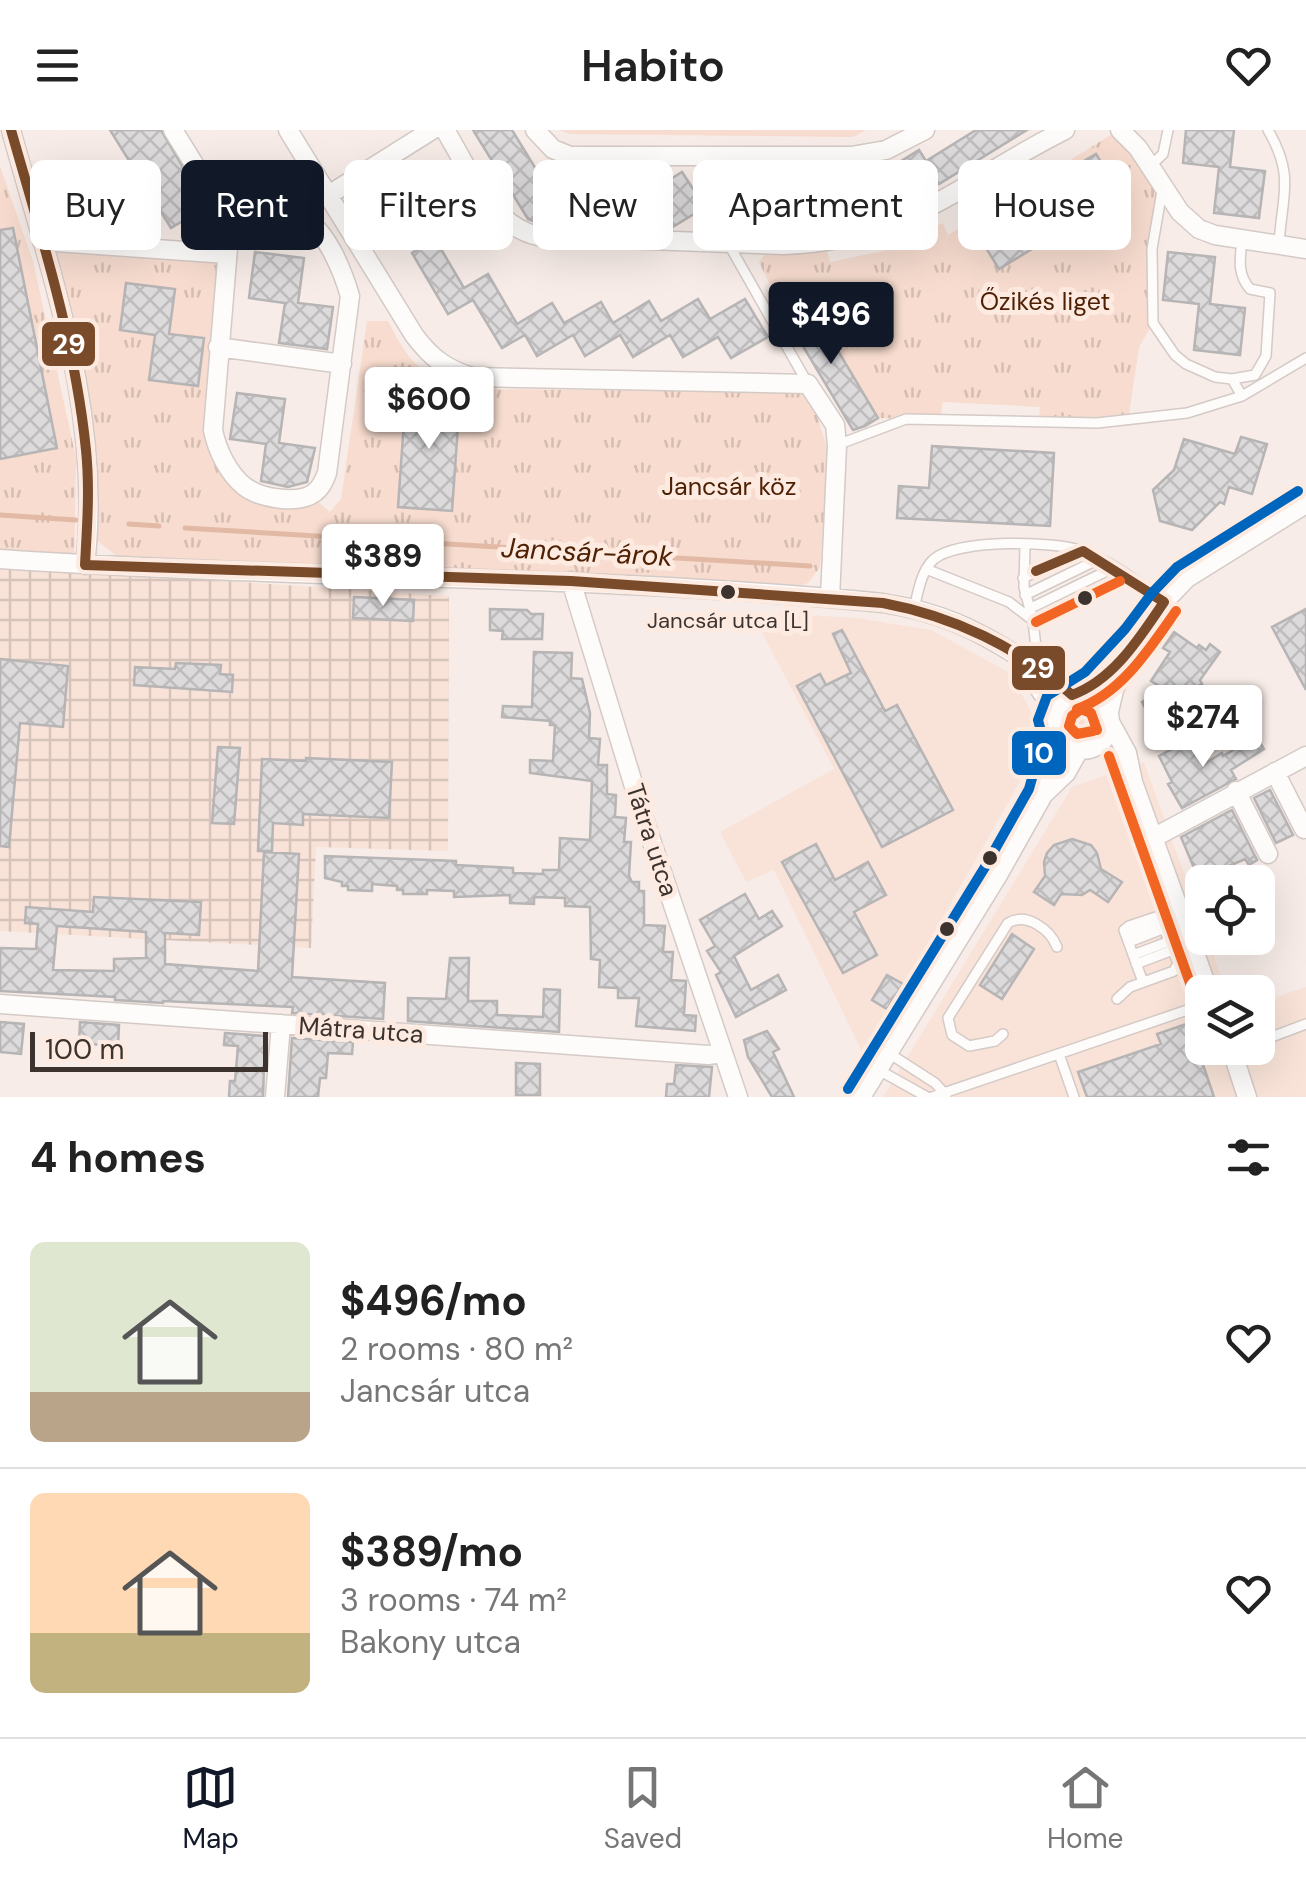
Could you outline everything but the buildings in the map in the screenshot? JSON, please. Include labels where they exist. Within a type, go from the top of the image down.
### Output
[{"type":"street","points":[[11,130],[30,198]]},
{"type":"street","points":[[173,130],[192,160]]},
{"type":"street","points":[[288,130],[414,336],[427,352],[454,372],[472,377],[808,384],[834,425],[837,445],[830,598]]},
{"type":"street","points":[[327,196],[432,130]]},
{"type":"street","points":[[445,130],[498,216],[524,233],[693,242]]},
{"type":"street","points":[[535,130],[553,150],[570,156],[868,155],[926,130]]},
{"type":"street","points":[[938,204],[1043,134],[1065,130]]},
{"type":"street","points":[[1120,130],[1138,148],[1180,212],[1199,229],[1306,248]]},
{"type":"street","points":[[228,250],[212,410],[216,448],[240,484],[254,493],[298,498],[311,496],[322,486],[331,452],[350,296],[324,241]]},
{"type":"street","points":[[161,249],[227,254]]},
{"type":"street","points":[[44,250],[82,399],[90,486],[85,564]]},
{"type":"street","points":[[218,347],[342,364]]},
{"type":"street","points":[[1099,745],[1079,750],[1068,747],[1059,739],[1053,721],[1055,712],[1137,639],[1164,602],[1201,568],[1306,504]]},
{"type":"street","points":[[0,559],[571,581],[830,598],[914,609],[966,625],[1077,694],[1098,699],[1127,753],[1133,782],[1203,975]]},
{"type":"street","name":"Tátra utca","points":[[571,581],[644,819],[738,1097]]},
{"type":"street","points":[[1099,745],[1110,718],[1114,690],[1137,639]]},
{"type":"street","points":[[1017,656],[1055,712]]},
{"type":"street","points":[[861,1097],[1043,795],[1059,739]]},
{"type":"street","points":[[1099,745],[1133,782]]},
{"type":"street","points":[[1043,795],[1066,773],[1079,750]]},
{"type":"street","points":[[1153,838],[1306,756]]},
{"type":"street","points":[[1275,772],[1304,829]]},
{"type":"street","points":[[1236,791],[1268,854]]},
{"type":"street","name":"Mátra utca","points":[[0,1004],[632,1050],[722,1053]]},
{"type":"street","points":[[275,1097],[281,1024]]},
{"type":"street","points":[[1240,1065],[1247,1097]]},
{"type":"lane","points":[[1150,167],[1162,154],[1168,130]]},
{"type":"lane","points":[[1268,130],[1286,170],[1279,244]]},
{"type":"lane","points":[[1163,188],[1152,249],[1153,323],[1186,364],[1214,377],[1255,375],[1266,356],[1270,292],[1250,290],[1243,281],[1242,239]]},
{"type":"lane","points":[[732,250],[808,384]]},
{"type":"lane","points":[[837,445],[906,419],[1112,422],[1188,414],[1242,396],[1306,358]]},
{"type":"lane","points":[[1232,378],[1242,396]]},
{"type":"lane","points":[[914,609],[926,569],[948,551],[1025,544],[1083,550],[1164,602]]},
{"type":"lane","points":[[1025,544],[1025,595],[1040,670]]},
{"type":"lane","points":[[1023,578],[1083,550]]},
{"type":"lane","points":[[1025,595],[1099,559]]},
{"type":"lane","points":[[1028,609],[1114,568]]},
{"type":"lane","points":[[926,569],[1009,602],[1033,621]]},
{"type":"lane","points":[[1033,621],[1125,576]]},
{"type":"lane","points":[[1117,999],[1130,987],[1174,971],[1178,964],[1164,925],[1156,916],[1124,930],[1143,982]]},
{"type":"lane","points":[[1004,1034],[995,1041],[968,1046],[952,1034],[948,1018],[1014,919],[1023,918],[1049,932],[1057,946]]},
{"type":"lane","points":[[1127,938],[1164,925]]},
{"type":"lane","points":[[1135,959],[1172,946]]},
{"type":"lane","points":[[882,1060],[930,1097],[946,1095],[1185,1011]]},
{"type":"lane","points":[[1275,1036],[1306,1024]]},
{"type":"lane","points":[[1059,1054],[1074,1097]]},
{"type":"lane","points":[[882,1060],[946,1095]]},
{"type":"shaded area","points":[[0,566],[449,596],[448,851],[316,847],[311,948],[0,931]]},
{"type":"shaded area","points":[[751,612],[857,618],[931,630],[1010,673],[1034,717],[1034,757],[864,1056],[774,870],[746,882],[720,832],[834,769]]},
{"type":"shaded area","points":[[1144,762],[1185,877],[1185,955],[1213,955],[1221,975],[1185,975],[1185,1065],[1275,1065],[1275,997],[1306,987],[1306,1097],[883,1097],[1072,787]]},
{"type":"green space","points":[[560,130],[866,130],[853,137],[570,134]]},
{"type":"green space","name":"Őzikés liget","points":[[1119,130],[1163,188],[1155,226],[1153,323],[1139,347],[1128,421],[1039,423],[1040,407],[943,402],[940,420],[878,418],[810,302],[785,316],[759,262],[772,250],[827,250],[830,262],[885,250],[938,250],[938,225],[943,223],[948,235],[958,229],[958,250],[1131,250],[1131,160],[1070,160]]},
{"type":"green space","points":[[0,166],[33,261],[76,458],[74,571],[0,566]]},
{"type":"green space","name":"Jancsár köz","points":[[161,249],[227,254],[212,411],[241,484],[311,496],[330,512],[341,499],[367,321],[388,321],[419,367],[439,380],[468,389],[802,392],[815,409],[829,454],[820,567],[808,583],[796,587],[666,577],[118,557],[89,534],[90,486],[44,250]]},
{"type":"green space","points":[[1081,702],[1095,708],[1101,722],[1095,736],[1081,742],[1067,736],[1061,722],[1067,708]]},
{"type":"waterway","name":"Jancsár-árok","points":[[0,515],[76,520]]},
{"type":"waterway","name":"Jancsár-árok","points":[[129,524],[159,526]]},
{"type":"waterway","name":"Jancsár-árok","points":[[185,528],[810,566]]},
{"type":"transit line","name":"29","points":[[11,130],[56,288],[81,409],[88,479],[85,565]]},
{"type":"transit line","name":"10","points":[[848,1089],[1029,789],[1043,739],[1038,720],[1047,696],[1085,672],[1177,567],[1298,491]]},
{"type":"transit line","name":"29","points":[[85,565],[571,581],[883,603],[934,616],[984,636],[1030,662],[1072,695],[1113,668],[1164,602],[1083,551],[1036,571]]},
{"type":"transit line","points":[[1036,622],[1120,581]]},
{"type":"transit line","points":[[1077,709],[1121,681],[1176,611]]},
{"type":"transit line","points":[[1093,731],[1077,734],[1069,726],[1072,716],[1081,709],[1091,713],[1097,730]]},
{"type":"transit line","points":[[1109,756],[1187,975]]},
{"type":"place","name":"Jancsár utca [L]","points":[[728,592]]}]
